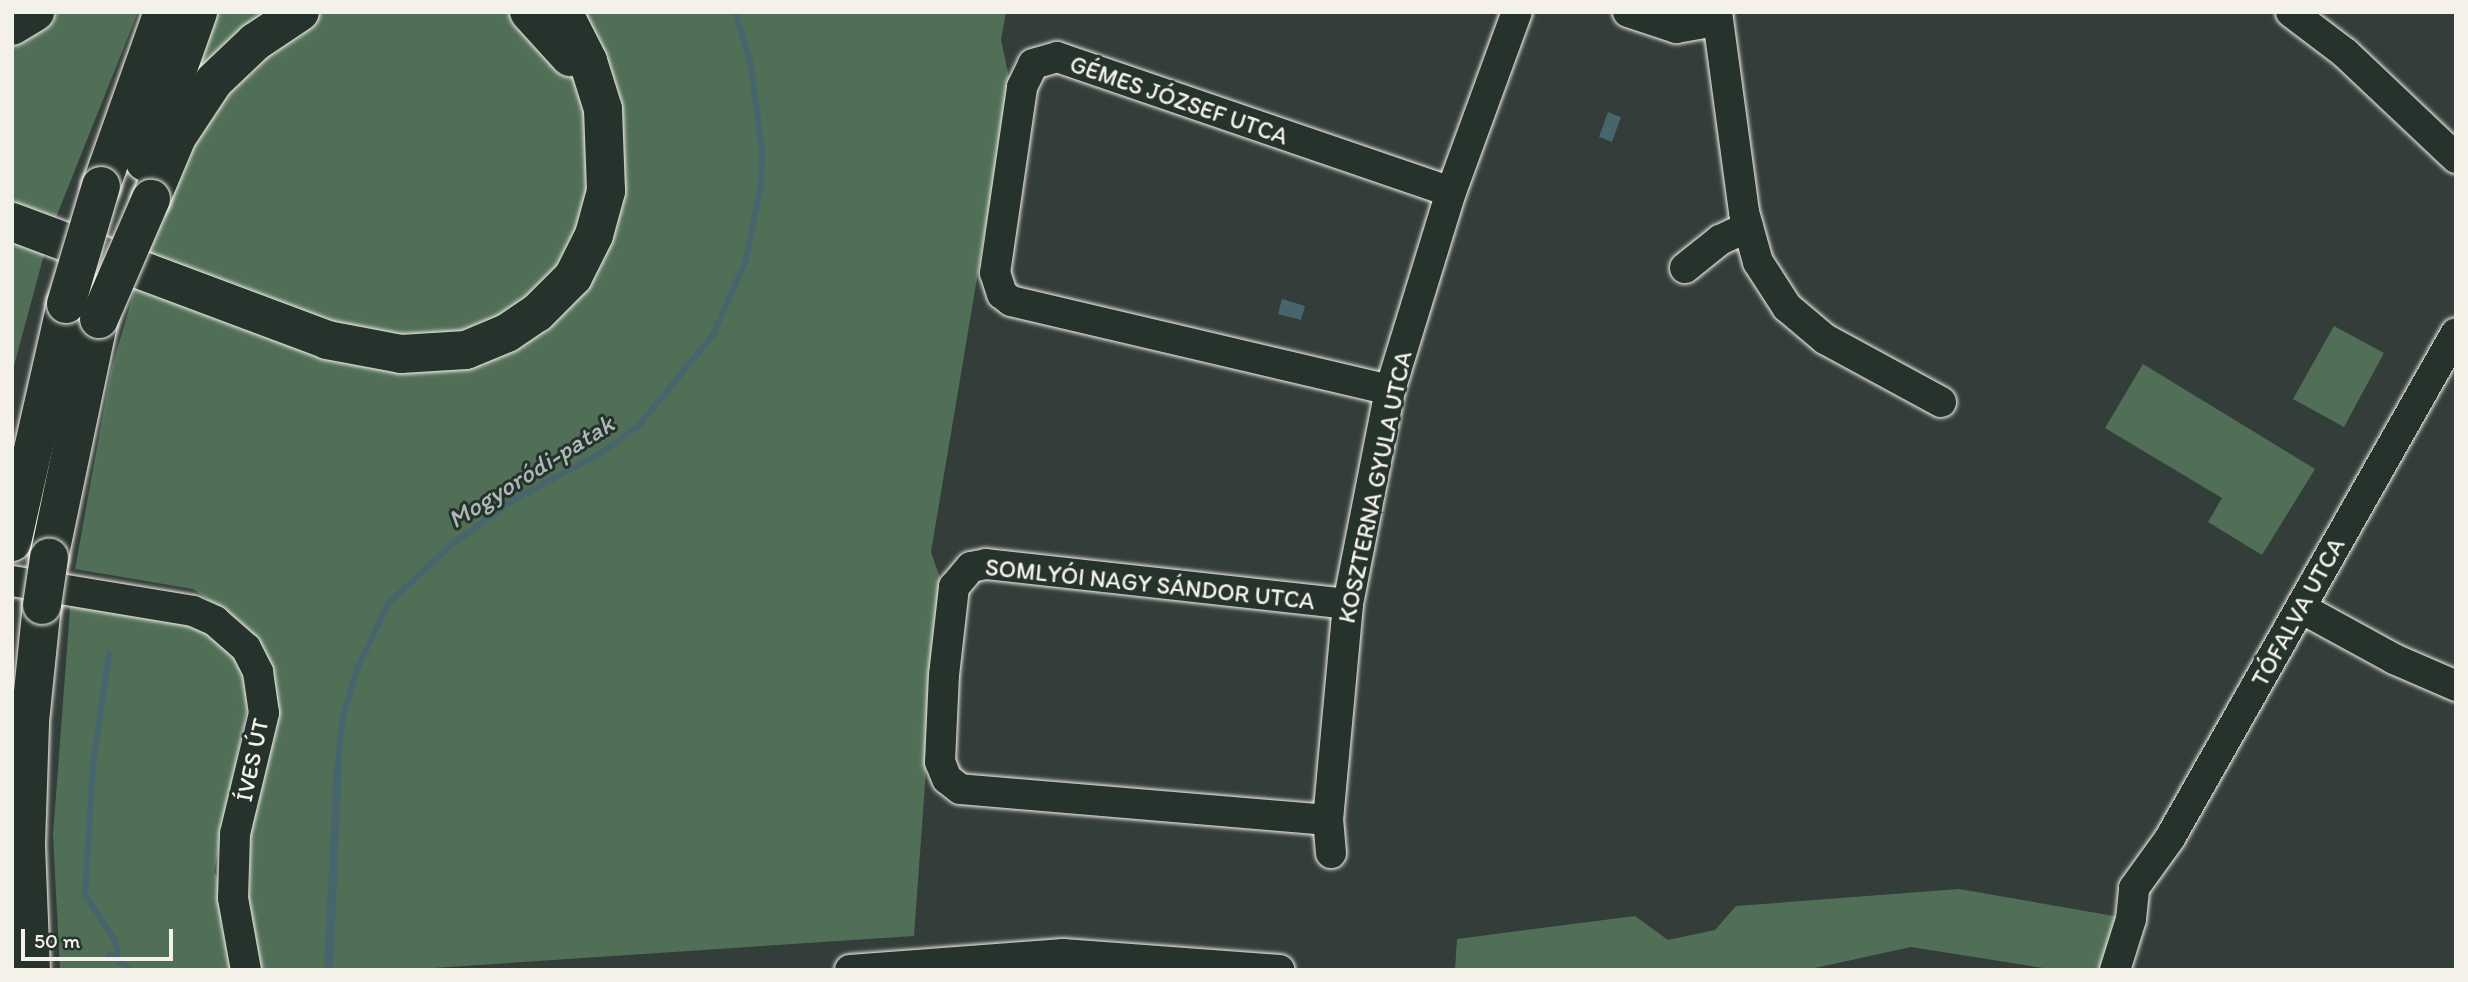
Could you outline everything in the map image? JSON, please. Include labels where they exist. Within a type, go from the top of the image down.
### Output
[{"type":"highway","points":[[12,26],[35,12]]},
{"type":"highway","points":[[31,970],[26,844],[30,721],[42,605],[83,312],[128,194],[163,12]]},
{"type":"highway","points":[[12,542],[83,312],[198,12]]},
{"type":"highway","points":[[128,194],[177,137],[214,81],[256,43],[300,12]]},
{"type":"highway","points":[[529,12],[565,48],[583,78],[606,135]]},
{"type":"highway","points":[[12,222],[327,340],[401,354],[457,352],[507,333],[537,313],[573,277],[594,235],[606,191],[606,135],[599,89],[563,12]]},
{"type":"street","name":"KOSZTERNA GYULA UTCA","points":[[1331,853],[1328,820],[1348,604],[1390,390],[1451,191],[1517,12]]},
{"type":"street","points":[[1628,12],[1676,28],[1705,23],[1717,13]]},
{"type":"street","points":[[2291,12],[2345,53],[2456,158]]},
{"type":"street","points":[[1717,13],[1748,227],[1758,262],[1787,307],[1825,339],[1941,402]]},
{"type":"street","name":"GÉMES JÓZSEF UTCA","points":[[1390,390],[1011,301],[1002,294],[995,273],[1022,87],[1033,64],[1057,57],[1251,127],[1451,191]]},
{"type":"street","points":[[1685,268],[1720,240],[1748,227]]},
{"type":"street","name":"TÓFALVA UTCA","points":[[2115,970],[2131,919],[2134,888],[2170,838],[2456,333]]},
{"type":"street","name":"SOMLYÓI NAGY SÁNDOR UTCA","points":[[1328,820],[960,789],[947,779],[940,762],[944,675],[954,587],[971,567],[986,564],[1348,604]]},
{"type":"street","name":"ÍVES ÚT","points":[[12,581],[157,603],[215,621],[246,648],[258,672],[264,713],[235,834],[233,898],[246,970]]},
{"type":"street","points":[[2301,608],[2394,659],[2456,686]]},
{"type":"street","points":[[850,970],[1063,954],[1279,970]]},
{"type":"green space","points":[[60,12],[138,12],[53,225],[12,210],[12,41]]},
{"type":"green space","points":[[214,12],[277,12],[183,103]]},
{"type":"green space","points":[[324,12],[515,12],[575,77],[587,107],[594,165],[582,224],[548,283],[482,328],[435,339],[344,329],[139,258],[201,117],[291,32]]},
{"type":"green space","points":[[573,12],[1006,12],[1001,40],[1010,82],[931,552],[940,578],[914,936],[403,970],[60,970],[53,835],[71,596],[157,606],[240,650],[249,699],[214,872],[224,889],[249,897],[256,645],[238,621],[193,589],[75,569],[111,370],[137,282],[441,367],[602,241]]},
{"type":"green space","points":[[12,238],[45,251],[12,373]]},
{"type":"green space","points":[[2334,326],[2384,353],[2344,427],[2293,399]]},
{"type":"green space","points":[[2143,364],[2315,469],[2262,555],[2208,522],[2222,498],[2105,428]]},
{"type":"green space","points":[[1959,889],[2131,919],[2112,970],[2056,970],[1911,947],[1806,970],[1455,970],[1457,939],[1635,916],[1668,940],[1715,930],[1736,906]]},
{"type":"water","points":[[1608,112],[1621,117],[1612,142],[1599,137]]},
{"type":"water","points":[[1282,299],[1305,306],[1301,320],[1278,314]]},
{"type":"water","points":[[334,761],[342,763],[333,970],[324,970]]},
{"type":"waterway","name":"Mogyoródi-patak","points":[[337,770],[343,716],[357,669],[388,604],[449,547],[510,502],[601,453],[639,425],[713,335],[746,260],[761,184],[762,151],[751,65],[735,12]]},
{"type":"waterway","points":[[109,654],[93,764],[85,894],[115,941],[118,957]]},
{"type":"waterway","points":[[109,954],[130,970]]}]
